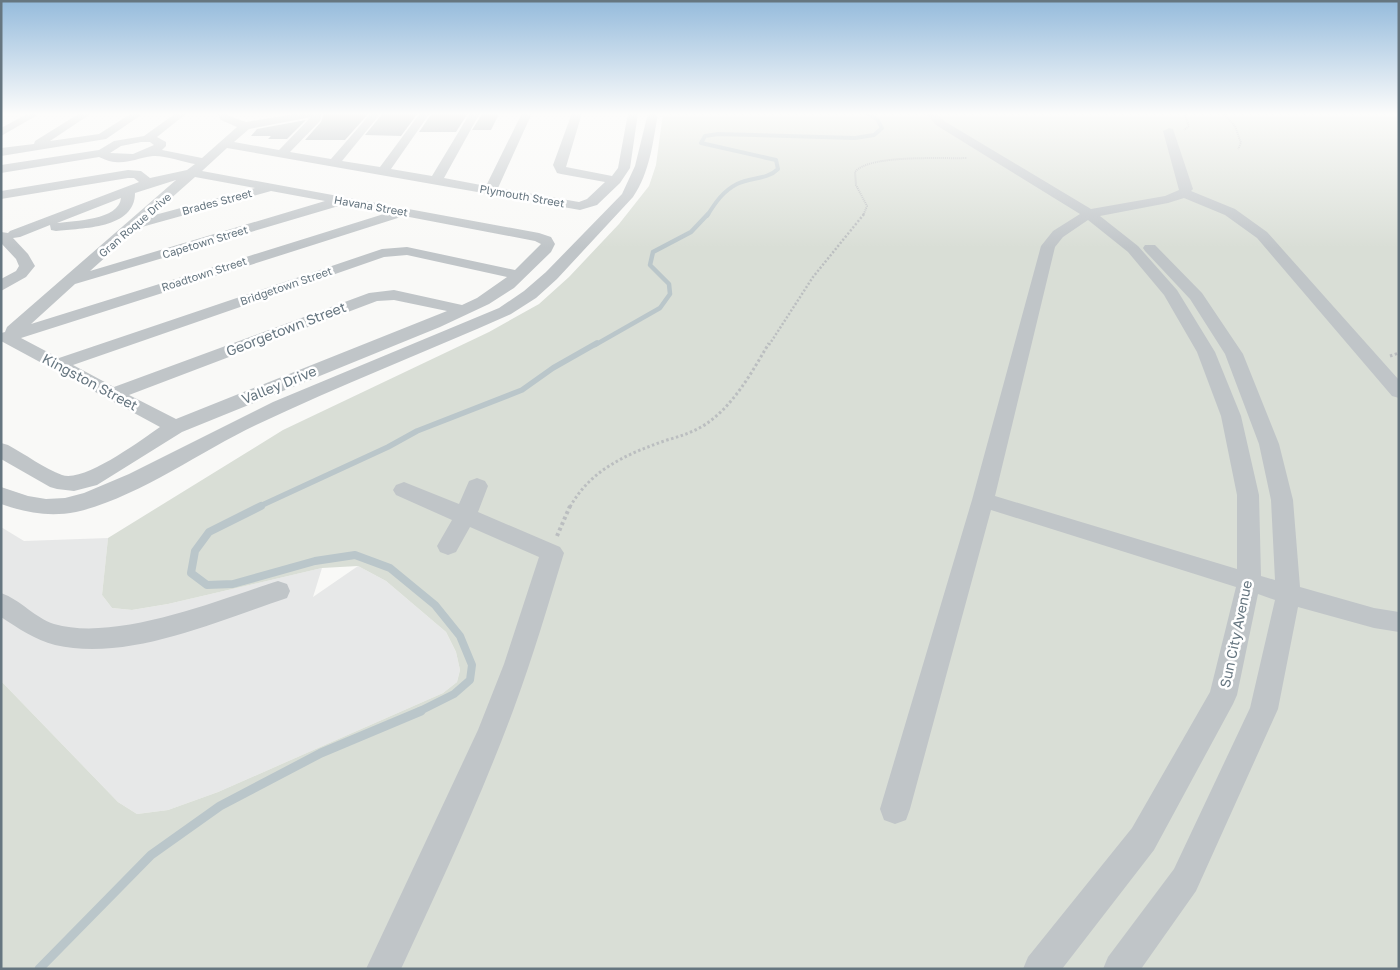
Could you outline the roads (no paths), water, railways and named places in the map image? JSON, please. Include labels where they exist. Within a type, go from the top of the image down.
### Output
[{"type":"street","points":[[23,166],[27,158]]},
{"type":"street","points":[[1,169],[71,158]]},
{"type":"street","points":[[113,158],[126,158]]},
{"type":"street","points":[[186,158],[206,162]]},
{"type":"street","name":"Gran Roque Drive","points":[[3,339],[210,158]]},
{"type":"street","name":"Plymouth Street","points":[[306,158],[583,205],[592,202],[615,180]]},
{"type":"street","points":[[334,163],[338,158]]},
{"type":"street","points":[[383,172],[393,158]]},
{"type":"street","points":[[436,181],[449,158]]},
{"type":"street","points":[[490,190],[505,158]]},
{"type":"street","points":[[561,158],[559,165],[561,170],[615,180],[624,168],[627,158]]},
{"type":"street","points":[[1,495],[19,503],[50,507],[75,504],[103,494],[143,477],[206,442],[294,400],[505,311],[528,297],[556,274],[621,205],[635,183],[643,158]]},
{"type":"street","name":"Sun City Avenue","points":[[999,158],[1096,212],[1133,249],[1171,293],[1206,352],[1231,416],[1248,495],[1249,582],[1223,695],[1143,839],[1040,969]]},
{"type":"street","name":"Sun City Avenue","points":[[1012,158],[1150,248],[1196,296],[1234,354],[1269,444],[1282,500],[1288,594],[1264,709],[1184,880],[1120,969]]},
{"type":"street","points":[[1177,158],[1186,189],[1184,193]]},
{"type":"street","points":[[6,235],[148,183],[194,173]]},
{"type":"street","name":"Havana Street","points":[[194,173],[539,237],[548,241]]},
{"type":"street","points":[[1,194],[128,174],[137,174],[148,183]]},
{"type":"street","name":"Brades Street","points":[[134,225],[272,188]]},
{"type":"street","points":[[6,235],[112,218],[120,214],[127,207],[128,190]]},
{"type":"street","points":[[895,809],[983,500],[1048,246],[1058,234],[1096,212],[1168,199],[1184,193],[1230,212],[1242,218],[1262,235],[1399,392]]},
{"type":"street","name":"Capetown Street","points":[[68,283],[342,200]]},
{"type":"street","name":"Roadtown Street","points":[[3,339],[403,212]]},
{"type":"street","points":[[1,286],[21,274],[27,266],[23,257],[6,235]]},
{"type":"street","name":"Valley Drive","points":[[1,450],[57,482],[76,484],[87,482],[100,476],[175,427],[464,310],[497,293],[519,275],[546,248],[548,241]]},
{"type":"street","name":"Bridgetown Street","points":[[58,365],[382,253],[407,251],[519,275]]},
{"type":"street","name":"Georgetown Street","points":[[113,394],[375,296],[394,295],[464,310]]},
{"type":"street","name":"Kingston Street","points":[[3,339],[58,365],[175,427]]},
{"type":"street","points":[[448,546],[466,515],[477,486]]},
{"type":"street","points":[[383,969],[493,729],[552,553],[404,490]]},
{"type":"street","points":[[983,500],[1288,594],[1374,618],[1399,622]]},
{"type":"street","points":[[1,603],[31,623],[53,634],[85,639],[136,633],[278,590]]},
{"type":"waterway","points":[[707,216],[720,198],[732,187],[742,182],[774,173],[778,169],[776,160],[768,158]]},
{"type":"waterway","points":[[595,345],[660,308],[670,294],[669,284],[650,265],[653,252],[691,232],[708,214]]},
{"type":"waterway","points":[[258,507],[388,447],[417,431],[522,390],[553,368],[597,343]]},
{"type":"waterway","points":[[261,506],[209,532],[195,551],[191,573],[207,585],[233,584],[315,561],[355,555],[390,568],[435,605],[460,636],[472,665],[470,680],[454,694],[418,712]]},
{"type":"waterway","points":[[39,969],[151,855],[220,806],[321,753],[421,711]]}]
